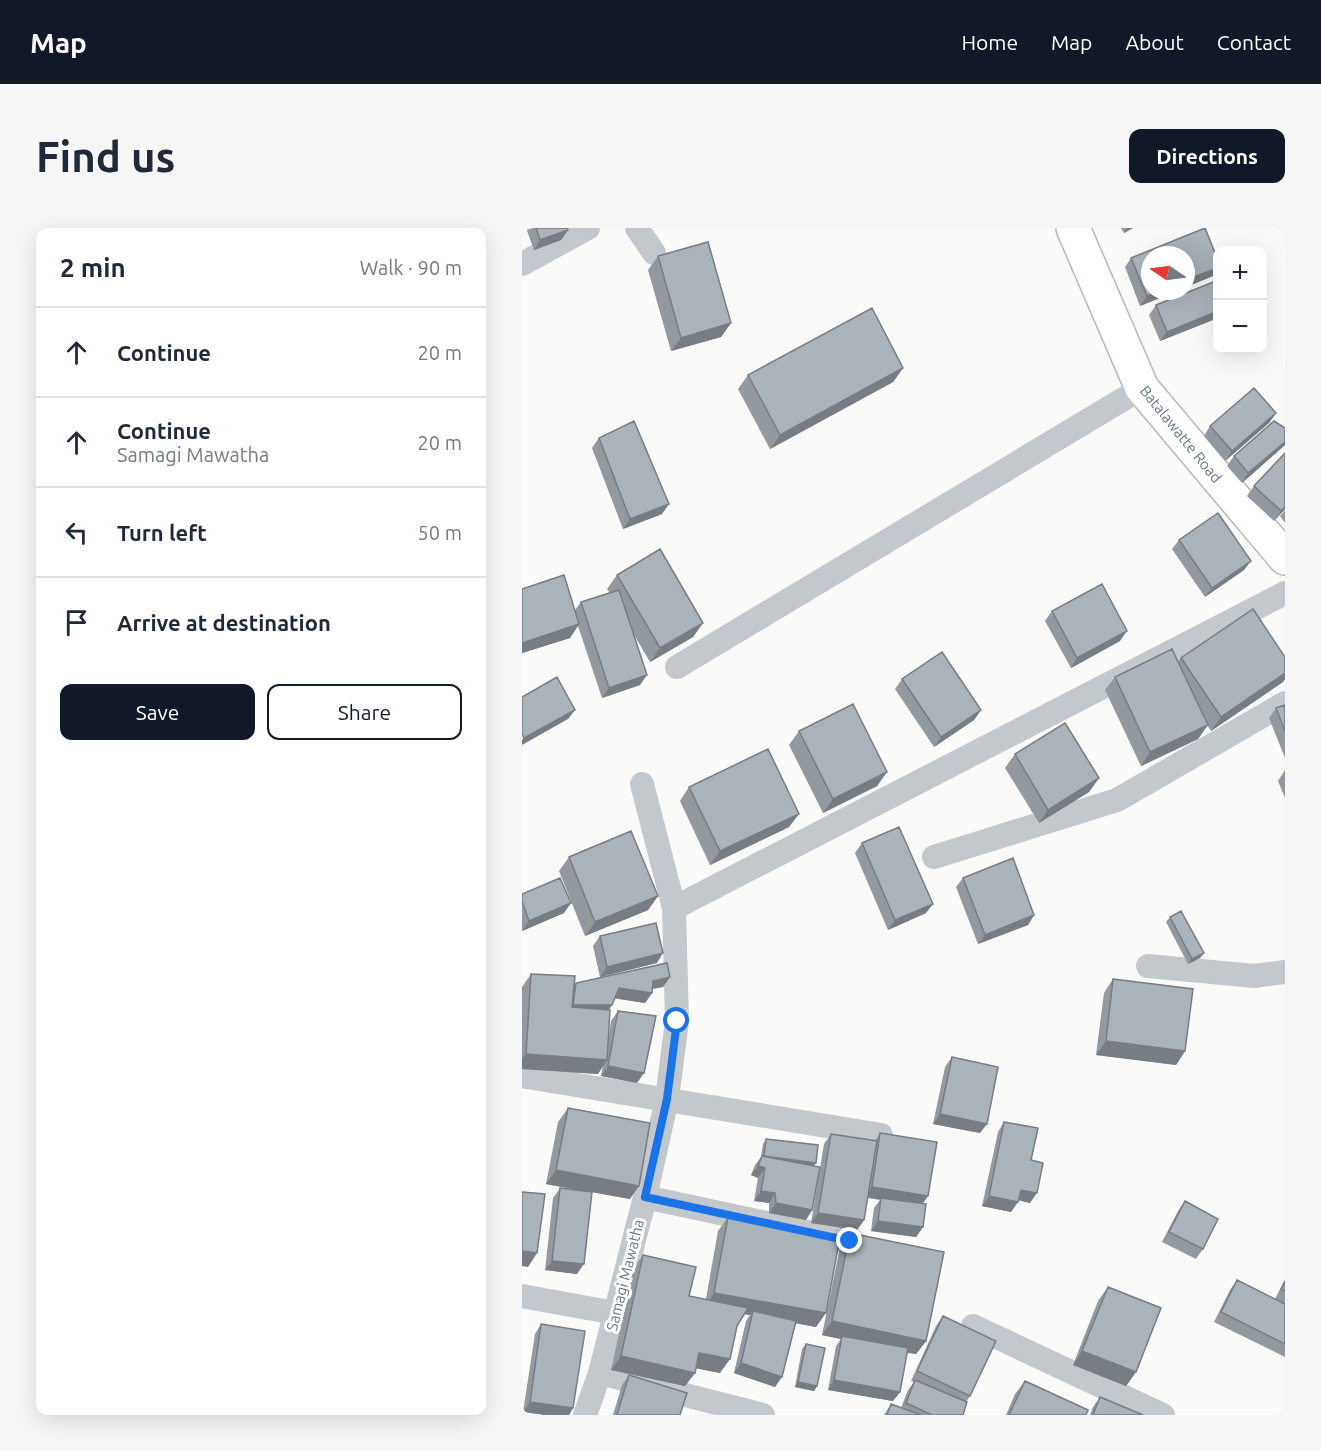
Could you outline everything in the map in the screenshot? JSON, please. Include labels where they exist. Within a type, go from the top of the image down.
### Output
[{"type":"street","points":[[522,264],[588,228]]},
{"type":"street","points":[[638,228],[654,253]]},
{"type":"street","name":"Batalawatte Road","points":[[1073,228],[1142,388],[1285,558]]},
{"type":"street","points":[[677,667],[1142,388]]},
{"type":"street","points":[[674,908],[1285,593]]},
{"type":"street","points":[[934,857],[1117,800],[1285,703]]},
{"type":"street","name":"Samagi Mawatha","points":[[585,1415],[600,1372],[645,1197],[667,1099],[677,1021],[674,908],[642,784]]},
{"type":"street","points":[[1148,966],[1254,976],[1285,972]]},
{"type":"street","points":[[522,1076],[880,1135]]},
{"type":"street","points":[[645,1197],[850,1241]]},
{"type":"street","points":[[522,1296],[615,1313]]},
{"type":"street","points":[[973,1326],[1162,1415]]},
{"type":"street","points":[[600,1372],[763,1415]]},
{"type":"building","points":[[536,228],[567,228],[568,230],[540,240]]},
{"type":"building","points":[[1205,228],[1213,248],[1213,270],[1195,277],[1195,246],[1161,246]]},
{"type":"building","points":[[708,242],[731,323],[681,338],[658,256]]},
{"type":"building","points":[[1141,254],[1141,282],[1131,258]]},
{"type":"building","points":[[1213,282],[1213,313],[1167,332],[1156,305],[1168,300],[1195,300],[1195,289]]},
{"type":"building","points":[[872,308],[903,368],[780,435],[748,375]]},
{"type":"building","points":[[1254,388],[1276,413],[1232,451],[1210,426]]},
{"type":"building","points":[[634,421],[669,504],[630,519],[599,438]]},
{"type":"building","points":[[1274,421],[1285,428],[1285,442],[1248,473],[1234,456]]},
{"type":"building","points":[[1285,453],[1285,507],[1281,511],[1254,486]]},
{"type":"building","points":[[1218,513],[1251,561],[1212,588],[1179,540]]},
{"type":"building","points":[[660,549],[703,623],[660,648],[617,575]]},
{"type":"building","points":[[564,575],[579,624],[522,643],[522,589]]},
{"type":"building","points":[[1102,584],[1127,631],[1077,658],[1052,611]]},
{"type":"building","points":[[619,590],[647,675],[609,688],[581,602]]},
{"type":"building","points":[[1253,609],[1285,657],[1285,673],[1221,717],[1181,658]]},
{"type":"building","points":[[1172,649],[1208,725],[1150,752],[1115,677]]},
{"type":"building","points":[[942,652],[981,710],[941,737],[902,679]]},
{"type":"building","points":[[557,677],[575,710],[524,738],[522,734],[522,697]]},
{"type":"building","points":[[853,704],[887,772],[833,799],[799,731]]},
{"type":"building","points":[[1285,705],[1285,731],[1276,708]]},
{"type":"building","points":[[1065,723],[1099,778],[1048,810],[1015,754]]},
{"type":"building","points":[[768,749],[799,814],[720,851],[689,787]]},
{"type":"building","points":[[899,827],[933,904],[895,920],[862,843]]},
{"type":"building","points":[[631,831],[658,896],[595,922],[569,857]]},
{"type":"building","points":[[1013,858],[1034,915],[985,935],[963,878]]},
{"type":"building","points":[[560,878],[571,903],[529,921],[522,894]]},
{"type":"building","points":[[1181,911],[1204,953],[1192,959],[1170,917]]},
{"type":"building","points":[[656,923],[663,953],[607,967],[600,936]]},
{"type":"building","points":[[667,963],[670,977],[653,981],[652,993],[619,988],[612,1005],[573,1005],[576,983]]},
{"type":"building","points":[[531,974],[575,976],[572,1007],[610,1010],[607,1060],[526,1054]]},
{"type":"building","points":[[1113,979],[1193,989],[1185,1051],[1106,1041]]},
{"type":"building","points":[[618,1011],[656,1016],[644,1073],[608,1066]]},
{"type":"building","points":[[952,1057],[998,1067],[987,1124],[940,1114]]},
{"type":"building","points":[[568,1108],[650,1123],[639,1186],[556,1170]]},
{"type":"building","points":[[1004,1122],[1038,1128],[1031,1160],[1043,1163],[1037,1193],[1021,1190],[1018,1202],[989,1196]]},
{"type":"building","points":[[880,1133],[937,1142],[928,1196],[872,1187]]},
{"type":"building","points":[[831,1134],[877,1141],[864,1220],[818,1213]]},
{"type":"building","points":[[766,1139],[818,1145],[816,1163],[764,1156]]},
{"type":"building","points":[[762,1156],[820,1167],[812,1210],[776,1203],[775,1193],[761,1191],[765,1168],[758,1166]]},
{"type":"building","points":[[560,1188],[592,1192],[584,1264],[552,1261]]},
{"type":"building","points":[[522,1192],[545,1194],[537,1253],[522,1251]]},
{"type":"building","points":[[881,1198],[926,1204],[923,1227],[878,1221]]},
{"type":"building","points":[[1185,1201],[1218,1219],[1203,1249],[1169,1232]]},
{"type":"building","points":[[728,1217],[840,1237],[826,1313],[714,1293]]},
{"type":"building","points":[[850,1233],[944,1252],[926,1341],[832,1321]]},
{"type":"building","points":[[643,1255],[696,1267],[689,1296],[748,1308],[737,1326],[730,1359],[699,1353],[695,1373],[621,1356]]},
{"type":"building","points":[[1237,1280],[1285,1304],[1285,1344],[1221,1312]]},
{"type":"building","points":[[1108,1287],[1161,1308],[1136,1372],[1082,1351]]},
{"type":"building","points":[[753,1311],[796,1321],[782,1377],[741,1363]]},
{"type":"building","points":[[943,1316],[996,1341],[970,1396],[917,1371]]},
{"type":"building","points":[[541,1324],[585,1331],[573,1408],[530,1402]]},
{"type":"building","points":[[842,1336],[908,1348],[900,1392],[834,1380]]},
{"type":"building","points":[[806,1344],[825,1348],[817,1386],[798,1382]]},
{"type":"building","points":[[629,1375],[687,1393],[680,1415],[617,1415]]},
{"type":"building","points":[[915,1380],[967,1402],[963,1415],[932,1415],[906,1403]]},
{"type":"building","points":[[1025,1381],[1088,1410],[1086,1415],[1009,1415]]},
{"type":"building","points":[[1100,1397],[1143,1415],[1093,1415]]},
{"type":"building","points":[[891,1404],[921,1415],[887,1415]]},
{"type":"route","points":[[677,1021],[667,1099],[645,1197],[850,1241]]}]
